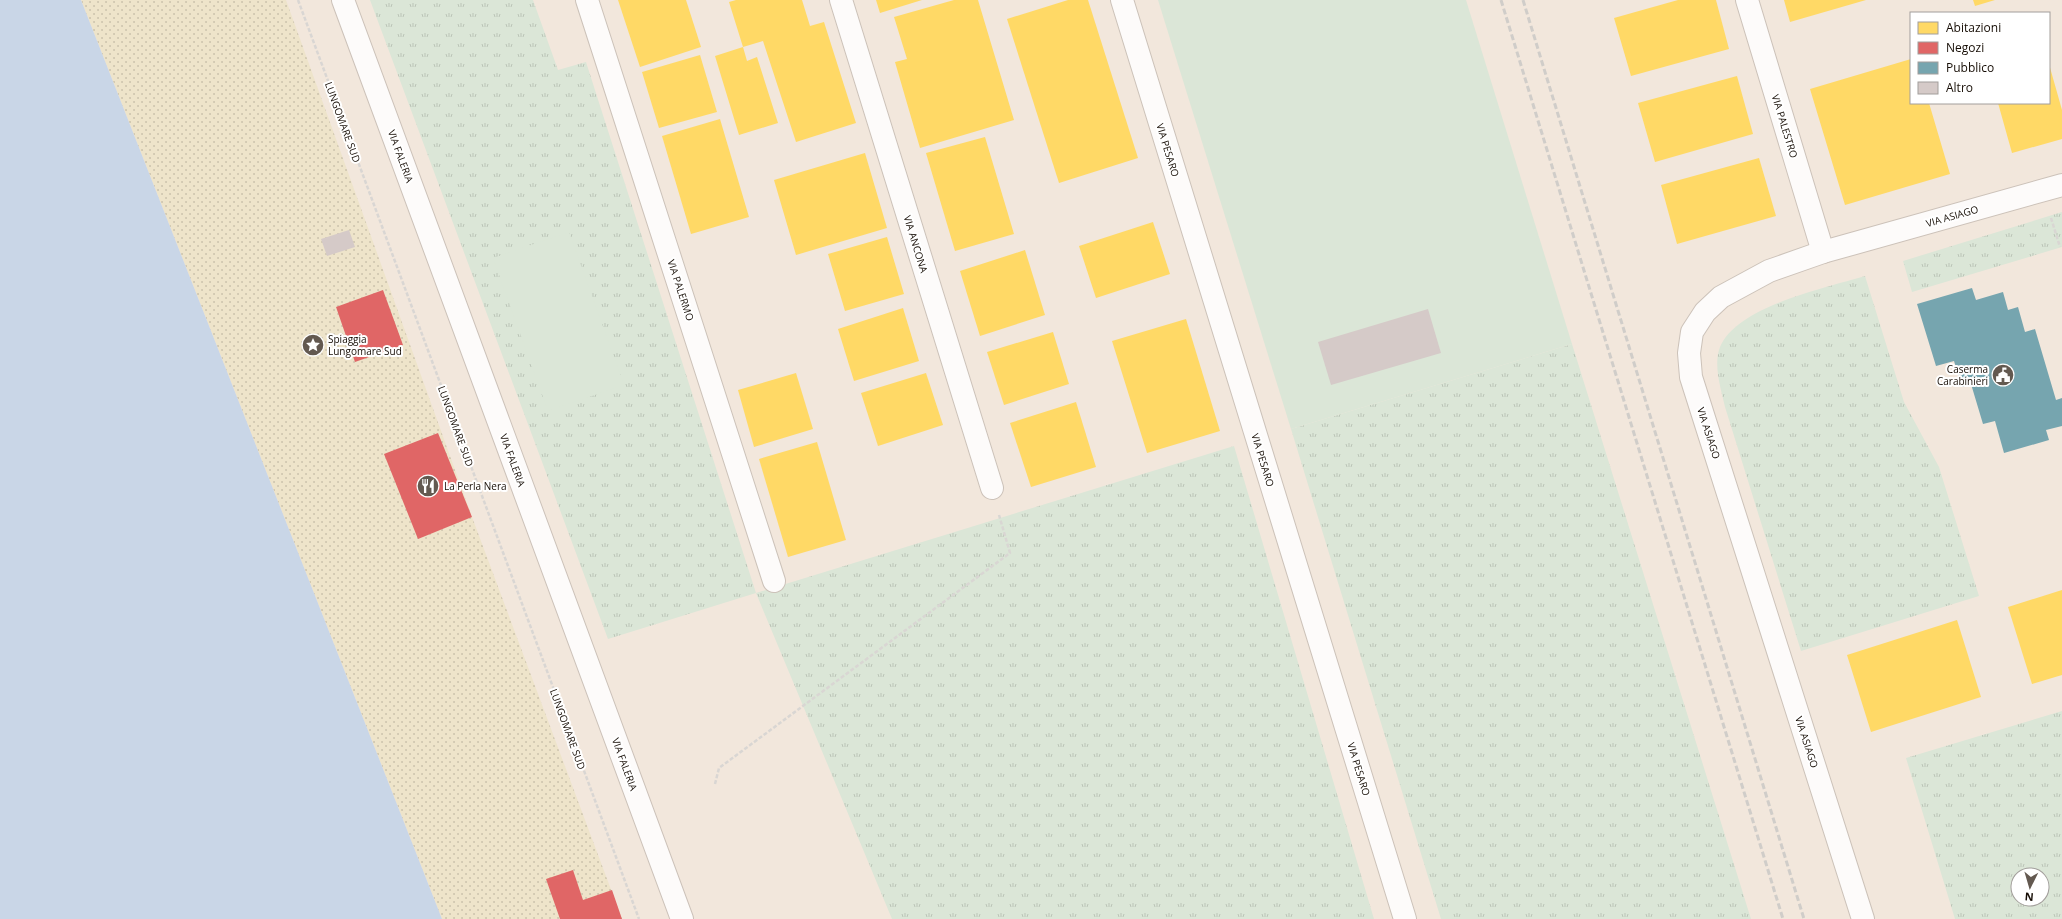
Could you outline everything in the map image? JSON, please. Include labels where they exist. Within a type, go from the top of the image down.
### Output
[{"type":"street","name":"VIA FALERIA","points":[[343,0],[682,919]]},
{"type":"street","name":"VIA PALERMO","points":[[587,0],[774,581]]},
{"type":"street","name":"VIA ANCONA","points":[[841,0],[992,488]]},
{"type":"street","name":"VIA PESARO","points":[[1122,0],[1405,919]]},
{"type":"street","name":"VIA PALESTRO","points":[[1747,0],[1823,252]]},
{"type":"street","name":"VIA ASIAGO","points":[[1863,919],[1691,377],[1689,353],[1692,332],[1705,312],[1721,297],[1769,271],[1823,252],[2062,185]]},
{"type":"path","name":"LUNGOMARE SUD","points":[[298,0],[639,919]]},
{"type":"path","points":[[2050,216],[2060,247]]},
{"type":"path","points":[[715,784],[719,768],[1010,553],[992,488]]},
{"type":"green space","points":[[370,0],[533,0],[558,70],[586,62],[756,593],[608,639]]},
{"type":"green space","points":[[1158,0],[1466,0],[1572,344],[1291,429]]},
{"type":"green space","points":[[2062,212],[2062,247],[1912,292],[1903,261]]},
{"type":"green space","points":[[569,232],[624,385],[548,411],[493,258]]},
{"type":"green space","points":[[1865,276],[1904,402],[1939,467],[1979,596],[1801,651],[1725,407],[1718,377],[1718,354],[1720,347],[1730,333],[1744,320],[1763,310],[1806,293]]},
{"type":"green space","points":[[1572,344],[1751,919],[1441,919],[1291,429]]},
{"type":"green space","points":[[1234,446],[1374,919],[892,919],[756,593]]},
{"type":"green space","points":[[2062,711],[2062,919],[1955,919],[1906,758]]},
{"type":"sand","name":"Spiaggia Lungomare Sud","points":[[81,0],[286,0],[472,517],[622,919],[442,919]]},
{"type":"water","points":[[0,0],[81,0],[442,919],[0,919]]},
{"type":"building: Abitazioni","points":[[618,0],[686,0],[701,47],[640,67]]},
{"type":"building: Abitazioni","points":[[736,0],[802,0],[810,26],[824,22],[856,123],[796,142],[763,41],[743,47],[729,2]]},
{"type":"building: Abitazioni","points":[[876,0],[922,0],[880,13]]},
{"type":"building: Abitazioni","points":[[954,0],[978,0],[1014,120],[920,148],[895,62],[907,59],[894,17]]},
{"type":"building: Abitazioni","points":[[1068,0],[1088,0],[1138,158],[1059,183],[1007,19]]},
{"type":"building: Abitazioni","points":[[1678,0],[1716,0],[1729,49],[1631,76],[1614,18]]},
{"type":"building: Abitazioni","points":[[1784,0],[1866,0],[1790,22]]},
{"type":"building: Abitazioni","points":[[1973,0],[1995,0],[1975,6]]},
{"type":"building: Abitazioni","points":[[743,47],[747,61],[757,57],[778,123],[739,135],[715,56]]},
{"type":"building: Abitazioni","points":[[700,55],[717,112],[659,128],[642,72]]},
{"type":"building: Abitazioni","points":[[1910,59],[1910,104],[1929,104],[1950,174],[1845,205],[1810,89]]},
{"type":"building: Abitazioni","points":[[2050,68],[2062,110],[2062,139],[2012,153],[1998,104],[2050,104]]},
{"type":"building: Abitazioni","points":[[1737,76],[1753,134],[1655,162],[1638,103]]},
{"type":"building: Abitazioni","points":[[720,119],[749,217],[691,234],[662,136]]},
{"type":"building: Abitazioni","points":[[985,137],[1014,234],[955,251],[926,153]]},
{"type":"building: Abitazioni","points":[[865,153],[887,228],[796,255],[774,180]]},
{"type":"building: Abitazioni","points":[[1759,158],[1776,216],[1677,244],[1661,185]]},
{"type":"building: Abitazioni","points":[[1153,222],[1170,274],[1096,298],[1079,246]]},
{"type":"building: Abitazioni","points":[[887,237],[904,294],[845,311],[828,254]]},
{"type":"building: Abitazioni","points":[[1025,250],[1045,315],[980,336],[960,271]]},
{"type":"building: Abitazioni","points":[[903,308],[919,361],[854,381],[838,329]]},
{"type":"building: Abitazioni","points":[[1186,319],[1220,431],[1147,453],[1112,341]]},
{"type":"building: Abitazioni","points":[[1053,332],[1069,384],[1004,405],[987,352]]},
{"type":"building: Abitazioni","points":[[796,373],[813,429],[754,447],[738,390]]},
{"type":"building: Abitazioni","points":[[926,373],[943,425],[878,446],[861,393]]},
{"type":"building: Abitazioni","points":[[1076,402],[1096,467],[1031,487],[1010,423]]},
{"type":"building: Abitazioni","points":[[817,442],[846,540],[788,557],[759,459]]},
{"type":"building: Abitazioni","points":[[2062,590],[2062,675],[2032,684],[2008,607]]},
{"type":"building: Abitazioni","points":[[1957,620],[1981,697],[1871,732],[1847,655]]},
{"type":"building: Negozi","points":[[383,290],[403,345],[355,362],[336,307]]},
{"type":"building: Negozi","name":"La Perla Nera","points":[[438,433],[472,517],[418,539],[384,454]]},
{"type":"building: Negozi","points":[[573,870],[583,900],[612,890],[622,919],[560,919],[546,879]]},
{"type":"building: Pubblico","name":"Caserma Carabinieri","points":[[1972,288],[1976,300],[2003,292],[2008,310],[2018,307],[2025,332],[2035,329],[2056,400],[2062,398],[2062,426],[2046,430],[2049,440],[2004,453],[1995,421],[1983,424],[1971,384],[1962,387],[1954,361],[1936,366],[1917,304]]},
{"type":"building: Altro","points":[[349,230],[355,247],[327,256],[321,239]]},
{"type":"building: Altro","points":[[1428,309],[1441,353],[1331,385],[1318,342]]},
{"type":"railway","points":[[1501,0],[1783,919]]},
{"type":"railway","points":[[1523,0],[1804,919]]},
{"type":"place","name":"Spiaggia Lungomare Sud","points":[[313,345]]},
{"type":"place","name":"Caserma Carabinieri","points":[[2003,375]]},
{"type":"place","name":"La Perla Nera","points":[[428,486]]}]
